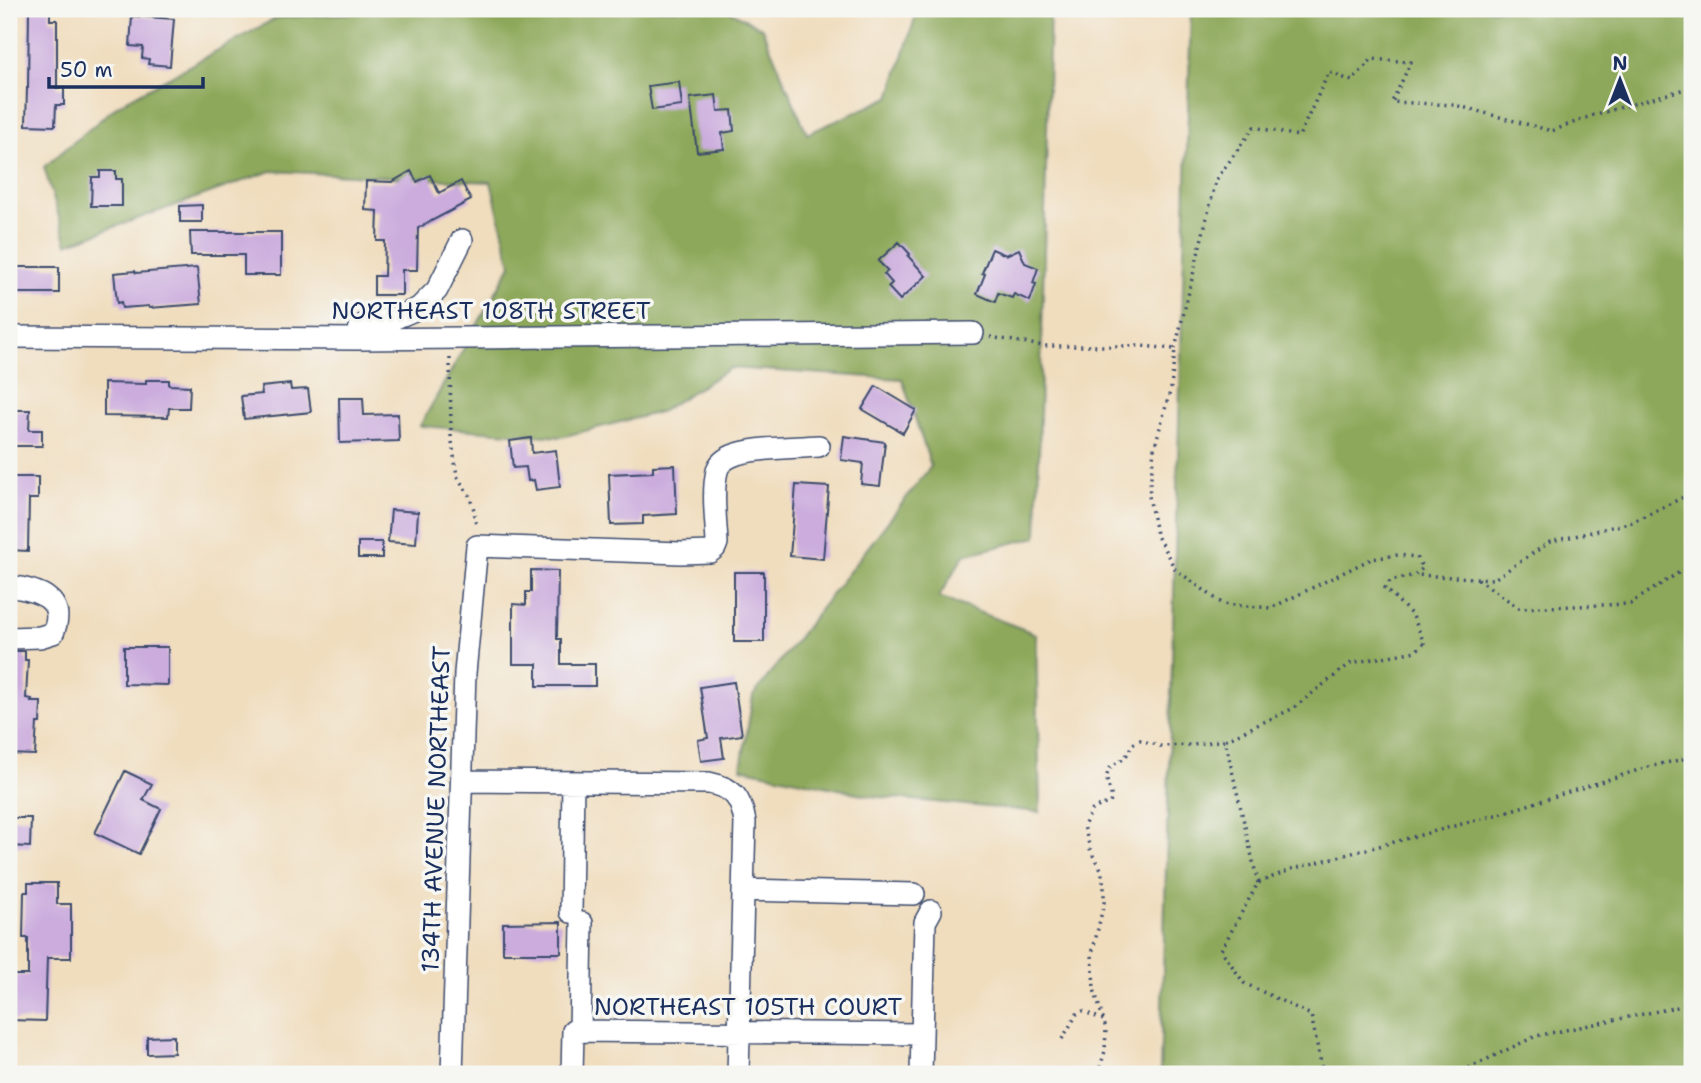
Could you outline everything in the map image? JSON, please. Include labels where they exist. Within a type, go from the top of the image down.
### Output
[{"type":"street","points":[[357,339],[360,327],[370,321],[393,319],[419,308],[436,290],[462,240]]},
{"type":"street","name":"NORTHEAST 108TH STREET","points":[[9,338],[357,339],[973,333]]},
{"type":"street","points":[[477,546],[710,552],[717,543],[715,490],[721,462],[734,454],[819,446]]},
{"type":"street","name":"134TH AVENUE NORTHEAST","points":[[452,1074],[466,673],[477,546]]},
{"type":"street","points":[[9,586],[46,597],[56,607],[58,621],[53,633],[40,637],[9,638]]},
{"type":"street","points":[[462,781],[709,783],[724,786],[733,793],[742,806],[745,822],[738,1074]]},
{"type":"street","points":[[572,1074],[576,1031],[573,782]]},
{"type":"street","points":[[744,890],[914,894]]},
{"type":"street","points":[[921,1074],[925,922],[931,911]]},
{"type":"street","name":"NORTHEAST 105TH COURT","points":[[576,1031],[922,1034]]},
{"type":"path","points":[[1415,575],[1423,568],[1416,557],[1398,555],[1371,559],[1271,608],[1223,604],[1175,569],[1156,534],[1149,496],[1154,449],[1171,388],[1175,349],[1216,180],[1254,127],[1299,136],[1329,72],[1352,81],[1371,59],[1411,62],[1392,102],[1455,105],[1552,131],[1591,116],[1692,87]]},
{"type":"path","points":[[973,333],[1044,346],[1141,346],[1175,349]]},
{"type":"path","points":[[449,338],[451,435],[457,476],[469,495],[474,510],[477,546]]},
{"type":"path","points":[[1098,1074],[1105,1051],[1106,1028],[1094,989],[1092,954],[1104,903],[1104,887],[1101,869],[1091,852],[1084,826],[1091,811],[1110,803],[1112,795],[1107,775],[1112,765],[1125,758],[1132,744],[1140,740],[1160,746],[1225,740],[1292,709],[1351,663],[1416,651],[1424,643],[1413,616],[1385,588],[1390,581],[1415,575],[1494,579],[1550,542],[1632,522],[1692,493]]},
{"type":"path","points":[[1476,578],[1519,608],[1630,604],[1692,566]]},
{"type":"path","points":[[1225,740],[1258,883]]},
{"type":"path","points":[[1323,1074],[1311,1015],[1244,983],[1221,950],[1258,883],[1292,869],[1496,815],[1648,767],[1692,757]]},
{"type":"path","points":[[1456,1074],[1536,1036],[1692,1004]]},
{"type":"path","points":[[1062,1039],[1077,1014],[1083,1011],[1103,1020]]},
{"type":"green space","points":[[424,9],[726,9],[762,28],[807,134],[890,97],[918,9],[1050,9],[1037,537],[964,555],[939,597],[1036,634],[1040,812],[871,796],[741,768],[753,696],[931,466],[902,379],[730,368],[660,412],[561,437],[420,426],[511,265],[491,182],[271,171],[67,244],[44,167],[118,105],[276,18]]},
{"type":"green space","points":[[1191,9],[1692,9],[1692,1074],[1160,1074]]},
{"type":"building","points":[[29,9],[50,9],[50,20],[57,20],[57,88],[64,88],[64,105],[56,105],[55,126],[26,125]]},
{"type":"building","points":[[132,16],[174,19],[170,66],[148,64],[149,59],[142,58],[143,47],[130,46]]},
{"type":"building","points":[[679,82],[682,106],[652,110],[648,86]]},
{"type":"building","points":[[716,95],[718,111],[732,110],[734,131],[722,133],[724,149],[697,152],[690,98]]},
{"type":"building","points":[[100,171],[116,171],[116,179],[122,179],[122,206],[91,206],[92,177],[100,177]]},
{"type":"building","points":[[411,171],[417,182],[430,175],[439,193],[461,181],[471,200],[418,228],[417,270],[402,270],[402,295],[374,295],[374,276],[384,276],[385,241],[377,241],[378,211],[365,210],[366,181],[392,182]]},
{"type":"building","points":[[202,205],[202,222],[180,222],[180,206]]},
{"type":"building","points":[[190,232],[281,232],[281,275],[244,275],[244,255],[191,255]]},
{"type":"building","points":[[899,242],[926,276],[900,300],[888,287],[892,283],[884,274],[888,271],[878,261]]},
{"type":"building","points":[[992,249],[1006,255],[1019,249],[1025,263],[1038,268],[1030,301],[1014,294],[1012,298],[998,293],[995,302],[977,294]]},
{"type":"building","points":[[9,267],[59,267],[59,293],[9,293]]},
{"type":"building","points":[[197,268],[201,304],[122,308],[121,302],[117,303],[114,273]]},
{"type":"building","points":[[146,380],[169,380],[169,385],[190,386],[189,408],[169,408],[168,417],[104,416],[104,383],[146,384]]},
{"type":"building","points":[[290,384],[291,390],[308,389],[311,412],[244,419],[241,396],[262,394],[261,387]]},
{"type":"building","points":[[876,386],[916,410],[903,433],[862,409]]},
{"type":"building","points":[[339,398],[363,398],[364,415],[398,414],[399,441],[340,443]]},
{"type":"building","points":[[9,410],[30,410],[29,430],[42,430],[42,446],[9,446]]},
{"type":"building","points":[[844,436],[885,442],[880,486],[861,484],[863,463],[841,460]]},
{"type":"building","points":[[531,438],[532,453],[556,450],[560,487],[536,490],[534,480],[528,481],[526,467],[513,468],[510,441]]},
{"type":"building","points":[[675,465],[677,514],[643,516],[643,524],[611,525],[609,474],[653,472],[653,466]]},
{"type":"building","points":[[9,477],[38,477],[38,499],[29,499],[28,551],[9,550]]},
{"type":"building","points":[[796,485],[829,487],[823,559],[790,556]]},
{"type":"building","points":[[391,510],[418,512],[416,544],[388,542]]},
{"type":"building","points":[[358,542],[382,542],[382,558],[358,558]]},
{"type":"building","points":[[531,570],[558,571],[557,639],[561,639],[561,664],[595,664],[595,686],[537,686],[537,664],[513,664],[513,604],[526,605],[526,592],[531,592]]},
{"type":"building","points":[[734,572],[764,572],[764,642],[734,642]]},
{"type":"building","points":[[124,647],[168,647],[168,685],[124,684]]},
{"type":"building","points":[[9,651],[25,651],[25,660],[28,660],[26,698],[32,699],[31,702],[41,702],[35,755],[9,754]]},
{"type":"building","points":[[734,682],[742,735],[721,738],[724,758],[701,761],[698,740],[708,738],[700,687]]},
{"type":"building","points":[[125,771],[152,784],[143,800],[161,809],[139,854],[95,833]]},
{"type":"building","points":[[9,818],[31,818],[30,847],[9,846]]},
{"type":"building","points":[[28,883],[57,883],[57,904],[71,904],[71,958],[47,958],[45,1021],[9,1020],[9,994],[12,995],[13,975],[28,975],[28,938],[23,938],[24,892],[28,892]]},
{"type":"building","points":[[561,922],[561,953],[503,953],[503,923]]},
{"type":"building","points":[[174,1036],[174,1053],[147,1054],[147,1037]]}]
